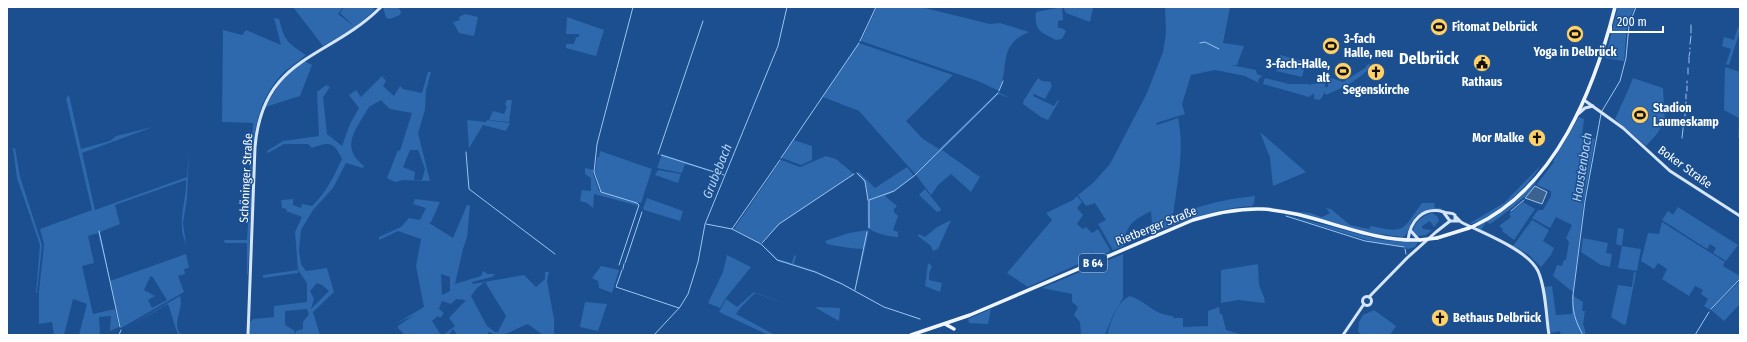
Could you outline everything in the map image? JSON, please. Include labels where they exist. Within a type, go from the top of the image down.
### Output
[{"type":"main road","name":"Schöninger Straße","points":[[248,335],[255,147],[257,128],[262,109],[272,89],[285,74],[304,59],[359,26],[381,7]]},
{"type":"main road","name":"B 64","points":[[1420,240],[1437,238],[1474,226],[1506,206],[1533,181],[1555,152],[1578,114],[1600,59],[1615,7]]},
{"type":"main road","name":"Boker Straße","points":[[1584,100],[1623,128],[1670,171],[1740,216]]},
{"type":"main road","points":[[1578,114],[1585,108],[1593,106]]},
{"type":"main road","name":"Rietberger Straße","points":[[911,335],[993,305],[1193,220],[1232,210],[1270,210],[1298,215],[1370,236],[1420,240]]},
{"type":"main road","points":[[1409,240],[1415,220],[1424,213],[1433,210],[1442,212],[1448,218],[1455,219],[1517,251],[1532,263],[1541,281],[1549,335]]},
{"type":"main road","points":[[1365,305],[1364,299],[1370,298],[1407,258],[1436,232],[1448,218],[1454,214],[1455,219]]},
{"type":"main road","points":[[1411,230],[1413,236],[1420,240]]},
{"type":"main road","points":[[1343,335],[1365,305],[1371,304],[1370,298]]},
{"type":"main road","points":[[944,324],[954,329]]},
{"type":"shaded area","points":[[293,7],[343,7],[338,14],[354,26],[340,13],[344,7],[372,7],[375,10],[355,27],[323,46]]},
{"type":"shaded area","points":[[383,7],[398,7],[401,12],[400,15],[390,19],[386,18]]},
{"type":"shaded area","points":[[877,7],[921,7],[990,24],[1000,23],[1029,32],[1019,37],[1012,43],[1008,50],[999,91],[978,81],[861,41]]},
{"type":"shaded area","points":[[1062,7],[1063,20],[1058,21],[1058,28],[1062,28],[1066,31],[1062,39],[1056,40],[1043,33],[1037,27],[1036,12]]},
{"type":"shaded area","points":[[1063,7],[1096,7],[1093,8],[1090,22],[1066,13]]},
{"type":"shaded area","points":[[1165,7],[1230,7],[1223,43],[1244,46],[1237,65],[1231,65],[1256,70],[1257,74],[1262,76],[1258,80],[1259,83],[1245,76],[1215,70],[1191,75],[1182,104],[1185,114],[1156,123],[1157,125],[1178,118],[1181,154],[1173,216],[1203,206],[1233,199],[1255,196],[1254,203],[1252,206],[1238,207],[1211,213],[1146,236],[1148,227],[1152,223],[1151,211],[1135,220],[1128,228],[1124,246],[1113,250],[1098,224],[1106,220],[1095,203],[1086,206],[1078,195],[1093,183],[1110,164],[1147,93],[1163,52],[1166,34]]},
{"type":"shaded area","points":[[1618,7],[1635,7],[1627,24],[1624,61],[1605,58]]},
{"type":"shaded area","points":[[465,14],[478,17],[474,36],[459,33],[453,22],[460,20],[459,17]]},
{"type":"shaded area","points":[[567,17],[604,30],[596,56],[566,48],[566,44],[574,44],[576,37],[579,37],[579,34],[566,34]]},
{"type":"shaded area","points":[[274,18],[279,19],[285,37],[288,41],[306,55],[284,72],[273,85],[266,98],[256,126],[252,156],[251,187],[249,187],[253,123],[222,122],[223,30],[242,35],[246,30],[281,45]]},
{"type":"shaded area","points":[[1738,27],[1740,28],[1740,31],[1729,65],[1726,64],[1731,49],[1722,46],[1724,37],[1734,40]]},
{"type":"shaded area","points":[[859,43],[953,75],[906,121],[923,139],[939,149],[998,92],[1012,99],[999,94],[942,150],[980,177],[971,192],[951,174],[939,184],[931,195],[916,175],[859,111],[823,97]]},
{"type":"shaded area","points":[[1280,55],[1306,62],[1302,77],[1276,71]]},
{"type":"shaded area","points":[[304,61],[312,65],[300,96],[265,107],[284,77]]},
{"type":"shaded area","points":[[1369,63],[1371,67],[1361,76],[1348,85],[1326,95],[1325,92],[1320,100],[1314,99],[1314,93],[1309,97],[1263,84],[1265,78],[1289,84],[1309,84],[1310,86],[1311,84],[1325,83],[1325,87],[1312,88],[1328,87],[1328,80],[1331,78],[1343,82],[1365,68]]},
{"type":"shaded area","points":[[1725,67],[1740,72],[1740,138],[1738,138],[1739,118],[1724,110]]},
{"type":"shaded area","points":[[428,72],[431,72],[426,90],[425,110],[418,133],[430,181],[403,180],[395,182],[387,178],[398,150],[400,151],[412,113],[390,109],[381,100],[369,107],[355,131],[351,145],[352,152],[364,166],[363,168],[346,163],[333,188],[313,210],[301,230],[299,251],[301,264],[306,271],[327,268],[334,292],[313,312],[320,335],[295,335],[296,331],[303,329],[303,322],[309,314],[307,309],[285,311],[285,325],[295,331],[294,335],[250,335],[250,322],[253,319],[274,317],[274,306],[307,302],[307,283],[298,270],[295,232],[302,217],[282,208],[281,200],[293,199],[293,205],[301,208],[302,204],[312,206],[326,190],[342,159],[336,149],[330,144],[312,148],[308,144],[284,144],[268,153],[267,151],[283,141],[319,136],[317,92],[326,85],[330,87],[323,97],[327,134],[342,146],[350,124],[359,108],[349,95],[356,90],[361,97],[382,76],[386,81],[383,86],[394,96],[400,86],[403,89],[422,93]],"holes":[[[410,150],[418,150],[425,169],[422,180],[414,180],[415,172],[403,167]],[[317,283],[329,291],[311,309],[314,299],[310,291]]]},
{"type":"shaded area","points":[[1038,78],[1042,81],[1051,82],[1052,86],[1045,99],[1034,94],[1033,96],[1054,106],[1058,100],[1059,101],[1048,120],[1041,117],[1023,104]]},
{"type":"shaded area","name":"Stadion Laumeskamp","points":[[1633,78],[1663,88],[1665,122],[1646,146],[1615,119]]},
{"type":"shaded area","points":[[69,95],[81,149],[110,141],[116,136],[153,127],[82,153],[95,210],[187,177],[189,149],[187,199],[183,223],[186,244],[183,236],[182,220],[186,180],[115,205],[120,224],[100,232],[110,281],[186,254],[189,268],[184,269],[185,274],[178,276],[184,292],[121,328],[98,233],[88,236],[94,263],[82,266],[93,314],[115,309],[119,327],[110,331],[111,316],[99,317],[100,335],[79,335],[87,304],[73,299],[64,335],[54,335],[52,322],[39,324],[39,292],[44,244],[40,229],[92,210],[66,98]],"holes":[[[152,276],[167,300],[152,308],[148,300],[155,296],[144,290],[150,277]]]},
{"type":"shaded area","points":[[507,100],[512,100],[509,122],[489,120],[493,111],[504,114],[507,107],[505,104]]},
{"type":"shaded area","points":[[1579,117],[1584,119],[1582,135],[1595,139],[1584,200],[1573,292],[1553,276],[1557,265],[1562,266],[1564,260],[1566,260],[1569,242],[1566,238],[1572,225],[1556,217],[1550,228],[1532,218],[1538,210],[1543,210],[1551,196],[1551,191],[1537,184],[1554,162],[1553,161]]},
{"type":"shaded area","points":[[467,120],[486,122],[487,120],[510,123],[506,131],[483,125],[469,148]]},
{"type":"shaded area","points":[[1260,132],[1306,172],[1273,186],[1270,158]]},
{"type":"shaded area","points":[[794,140],[812,146],[812,160],[801,165],[782,158]]},
{"type":"shaded area","points":[[13,148],[15,148],[20,177],[42,245],[37,293],[40,245],[17,178]]},
{"type":"shaded area","points":[[600,151],[652,169],[641,203],[638,203],[639,206],[594,194],[593,208],[587,203],[580,201],[582,190],[591,191],[591,178],[585,174],[585,168],[594,170],[593,173],[599,191],[601,191],[595,172],[597,157],[599,157]]},
{"type":"shaded area","points":[[662,154],[722,175],[685,164],[682,173],[657,168]]},
{"type":"shaded area","points":[[826,156],[836,159],[854,174],[780,224],[762,242],[759,243],[734,229],[781,160],[800,167]]},
{"type":"shaded area","points":[[1540,166],[1528,183],[1509,201],[1488,216],[1470,224],[1504,203]]},
{"type":"shaded area","points":[[907,167],[914,176],[894,192],[885,196],[897,206],[894,209],[894,212],[898,216],[893,230],[898,232],[898,237],[874,232],[868,225],[866,187],[864,182],[856,173],[859,172],[875,188]]},
{"type":"shaded area","points":[[658,170],[681,174],[678,183],[655,175]]},
{"type":"shaded area","points":[[1537,179],[1535,185],[1517,204],[1490,224],[1486,222],[1481,230],[1478,228],[1478,226],[1507,208]]},
{"type":"shaded area","points":[[1535,186],[1547,192],[1542,204],[1525,198]]},
{"type":"shaded area","points":[[250,189],[252,190],[247,275],[247,243],[225,243],[224,240],[247,240]]},
{"type":"shaded area","points":[[925,189],[941,209],[940,211],[937,212],[919,195]]},
{"type":"shaded area","points":[[1077,196],[1082,202],[1077,208],[1083,215],[1077,224],[1083,229],[1086,227],[1092,233],[1098,229],[1110,250],[1109,252],[1098,257],[1087,247],[1096,256],[1028,287],[1007,273],[1052,220],[1046,213],[1073,200]]},
{"type":"shaded area","points":[[647,198],[683,211],[680,221],[644,210],[643,208]]},
{"type":"shaded area","points":[[415,199],[440,202],[431,222],[429,223],[453,238],[467,205],[470,205],[467,237],[455,284],[481,276],[483,271],[488,274],[495,274],[492,277],[472,282],[473,284],[524,275],[536,287],[545,279],[545,272],[549,272],[547,281],[554,319],[554,335],[543,335],[528,324],[508,333],[499,335],[489,332],[487,335],[457,335],[453,329],[449,335],[443,335],[455,326],[449,318],[466,300],[456,299],[451,304],[442,301],[439,309],[444,313],[440,318],[438,316],[432,321],[441,335],[405,335],[398,328],[398,326],[414,315],[395,324],[424,307],[416,266],[421,239],[398,231],[379,240],[379,237],[401,227],[409,218],[420,220],[426,208],[413,204]],"holes":[[[441,274],[450,277],[450,291],[442,295]],[[485,282],[506,316],[498,332],[495,332],[487,326],[471,296],[477,288]]]},
{"type":"shaded area","points":[[1523,202],[1535,209],[1514,240],[1502,231],[1503,229],[1499,226],[1511,217],[1509,214]]},
{"type":"shaded area","points":[[1422,203],[1434,203],[1435,208],[1441,208],[1442,210],[1428,210],[1417,216],[1403,237],[1365,232],[1289,211],[1310,213],[1322,217],[1330,213],[1326,208],[1331,209],[1350,225],[1369,229],[1371,226],[1391,230],[1402,228],[1411,219]]},
{"type":"shaded area","points":[[1678,207],[1738,245],[1726,261],[1713,253],[1716,248],[1710,244],[1707,249],[1662,220],[1668,211],[1673,215]]},
{"type":"shaded area","points":[[1432,213],[1438,217],[1439,221],[1434,227],[1430,221],[1422,226],[1423,229],[1432,230],[1426,235],[1417,236],[1413,231],[1415,224],[1422,217]]},
{"type":"shaded area","points":[[1286,215],[1382,240],[1418,242],[1415,247],[1408,249],[1373,242]]},
{"type":"shaded area","points":[[951,220],[938,249],[933,251],[931,246],[918,236],[919,234],[925,237],[937,227]]},
{"type":"shaded area","points":[[1532,220],[1549,230],[1543,241],[1554,248],[1551,255],[1541,267],[1528,254],[1513,246]]},
{"type":"shaded area","points":[[1662,222],[1725,262],[1723,266],[1740,276],[1740,279],[1710,310],[1704,306],[1708,299],[1701,294],[1703,290],[1695,286],[1689,296],[1662,279],[1667,269],[1658,263],[1654,269],[1641,261],[1648,233],[1659,234]]},
{"type":"shaded area","points":[[1618,228],[1624,229],[1622,246],[1616,244]]},
{"type":"shaded area","points":[[868,230],[856,289],[863,249],[827,244],[825,241],[849,233]]},
{"type":"shaded area","points":[[1583,238],[1608,243],[1606,253],[1612,254],[1610,267],[1601,265],[1581,252]]},
{"type":"shaded area","points":[[762,243],[778,259],[792,263],[794,255],[796,256],[794,264],[816,271],[842,283],[884,307],[842,284],[815,272],[777,260]]},
{"type":"shaded area","points":[[1622,246],[1641,249],[1637,271],[1618,268]]},
{"type":"shaded area","points":[[1123,254],[1123,298],[1113,315],[1105,335],[1081,335],[1080,322],[1074,315],[1078,307],[1072,302],[1072,294],[1042,288]]},
{"type":"shaded area","points":[[727,255],[751,267],[725,299],[720,308],[708,303],[723,272]]},
{"type":"shaded area","points":[[928,263],[932,266],[929,274],[929,280],[942,283],[940,292],[925,286]]},
{"type":"shaded area","points":[[1258,264],[1259,285],[1265,303],[1238,300],[1221,303],[1221,270]]},
{"type":"shaded area","points":[[601,266],[619,270],[612,293],[599,288],[598,281],[592,278]]},
{"type":"shaded area","points":[[298,270],[298,273],[263,278],[263,275]]},
{"type":"shaded area","points":[[1634,272],[1636,273],[1626,324],[1624,325],[1611,317],[1618,285],[1632,287]]},
{"type":"shaded area","points":[[1740,281],[1740,304],[1724,321],[1711,310]]},
{"type":"shaded area","points":[[1552,286],[1556,315],[1572,314],[1572,294],[1583,302],[1582,311],[1585,311],[1583,325],[1586,335],[1561,335],[1560,331],[1550,333],[1544,287]]},
{"type":"shaded area","points":[[754,292],[786,304],[755,293],[736,314],[775,335],[768,335],[719,312],[726,299],[737,307]]},
{"type":"shaded area","points":[[180,296],[181,301],[177,326],[181,335],[179,335],[176,328],[168,304],[122,330]]},
{"type":"shaded area","points":[[1130,296],[1136,298],[1160,313],[1173,316],[1173,318],[1183,318],[1183,327],[1208,326],[1208,311],[1219,307],[1226,330],[1243,335],[1107,335],[1112,319],[1118,308],[1125,299]]},
{"type":"shaded area","points":[[585,302],[607,304],[598,331],[580,327]]},
{"type":"shaded area","points":[[816,308],[840,308],[839,321]]},
{"type":"shaded area","points":[[991,309],[988,324],[969,323],[968,319]]},
{"type":"shaded area","points":[[1374,310],[1396,326],[1390,335],[1363,335],[1358,332],[1359,322],[1363,315]]},
{"type":"shaded area","points":[[900,312],[921,319],[920,320]]},
{"type":"waterway","points":[[619,265],[639,205],[637,203],[601,192],[594,172],[597,144],[633,7]]},
{"type":"waterway","name":"Grubebach","points":[[654,335],[680,307],[688,294],[698,262],[705,224],[778,46],[787,7]]},
{"type":"waterway","points":[[860,41],[876,7]]},
{"type":"waterway","name":"Haustenbach","points":[[1602,111],[1620,81],[1626,58],[1629,25],[1636,7]]},
{"type":"waterway","points":[[658,154],[703,21]]},
{"type":"waterway","points":[[1691,25],[1691,33]]},
{"type":"waterway","points":[[1690,44],[1691,36]]},
{"type":"waterway","points":[[1200,43],[1205,42],[1219,49]]},
{"type":"waterway","points":[[781,158],[859,43]]},
{"type":"waterway","points":[[1689,56],[1690,52]]},
{"type":"waterway","points":[[1689,57],[1689,63]]},
{"type":"waterway","points":[[1688,68],[1688,74]]},
{"type":"waterway","points":[[999,91],[1003,81]]},
{"type":"waterway","points":[[1687,86],[1687,91]]},
{"type":"waterway","points":[[869,228],[869,200],[894,191],[914,176],[998,93]]},
{"type":"waterway","points":[[1686,94],[1686,99]]},
{"type":"waterway","points":[[1685,110],[1686,102]]},
{"type":"waterway","name":"Haustenbach","points":[[1583,335],[1575,315],[1573,295],[1585,201],[1601,114]]},
{"type":"waterway","points":[[1683,128],[1684,119]]},
{"type":"waterway","points":[[1682,138],[1683,129]]},
{"type":"waterway","points":[[466,152],[469,189],[555,254]]},
{"type":"waterway","points":[[661,155],[724,175]]},
{"type":"waterway","points":[[706,224],[732,229],[780,160]]},
{"type":"waterway","points":[[857,173],[865,181],[868,200]]},
{"type":"waterway","points":[[762,243],[779,224],[854,174]]},
{"type":"waterway","points":[[1511,211],[1524,200]]},
{"type":"waterway","points":[[625,263],[642,212]]},
{"type":"waterway","points":[[1286,216],[1365,241],[1404,247]]},
{"type":"waterway","points":[[732,229],[761,244],[777,260],[815,272],[842,284],[884,307],[920,319]]},
{"type":"waterway","points":[[99,231],[120,327]]},
{"type":"waterway","points":[[855,290],[867,232]]},
{"type":"waterway","points":[[1405,249],[1406,254]]},
{"type":"waterway","points":[[623,269],[624,264]]},
{"type":"waterway","points":[[622,270],[616,287],[679,308]]},
{"type":"waterway","points":[[1711,309],[1740,279]]},
{"type":"waterway","points":[[1695,335],[1709,312]]},
{"type":"waterway","points":[[119,335],[121,330]]},
{"type":"place","name":"Fitomat Delbrück","points":[[1439,27]]},
{"type":"place","name":"Yoga in Delbrück","points":[[1575,34]]},
{"type":"place","name":"3-fach Halle, neu","points":[[1331,46]]},
{"type":"place","name":"Rathaus","points":[[1482,63]]},
{"type":"place","name":"3-fach-Halle, alt","points":[[1343,71]]},
{"type":"place","name":"Segenskirche","points":[[1376,72]]},
{"type":"place","name":"Stadion Laumeskamp","points":[[1640,115]]},
{"type":"place","name":"Mor Malke","points":[[1537,138]]},
{"type":"place","name":"Bethaus Delbrück","points":[[1440,318]]},
{"type":"district","name":"Delbrück","points":[[1429,58]]}]
